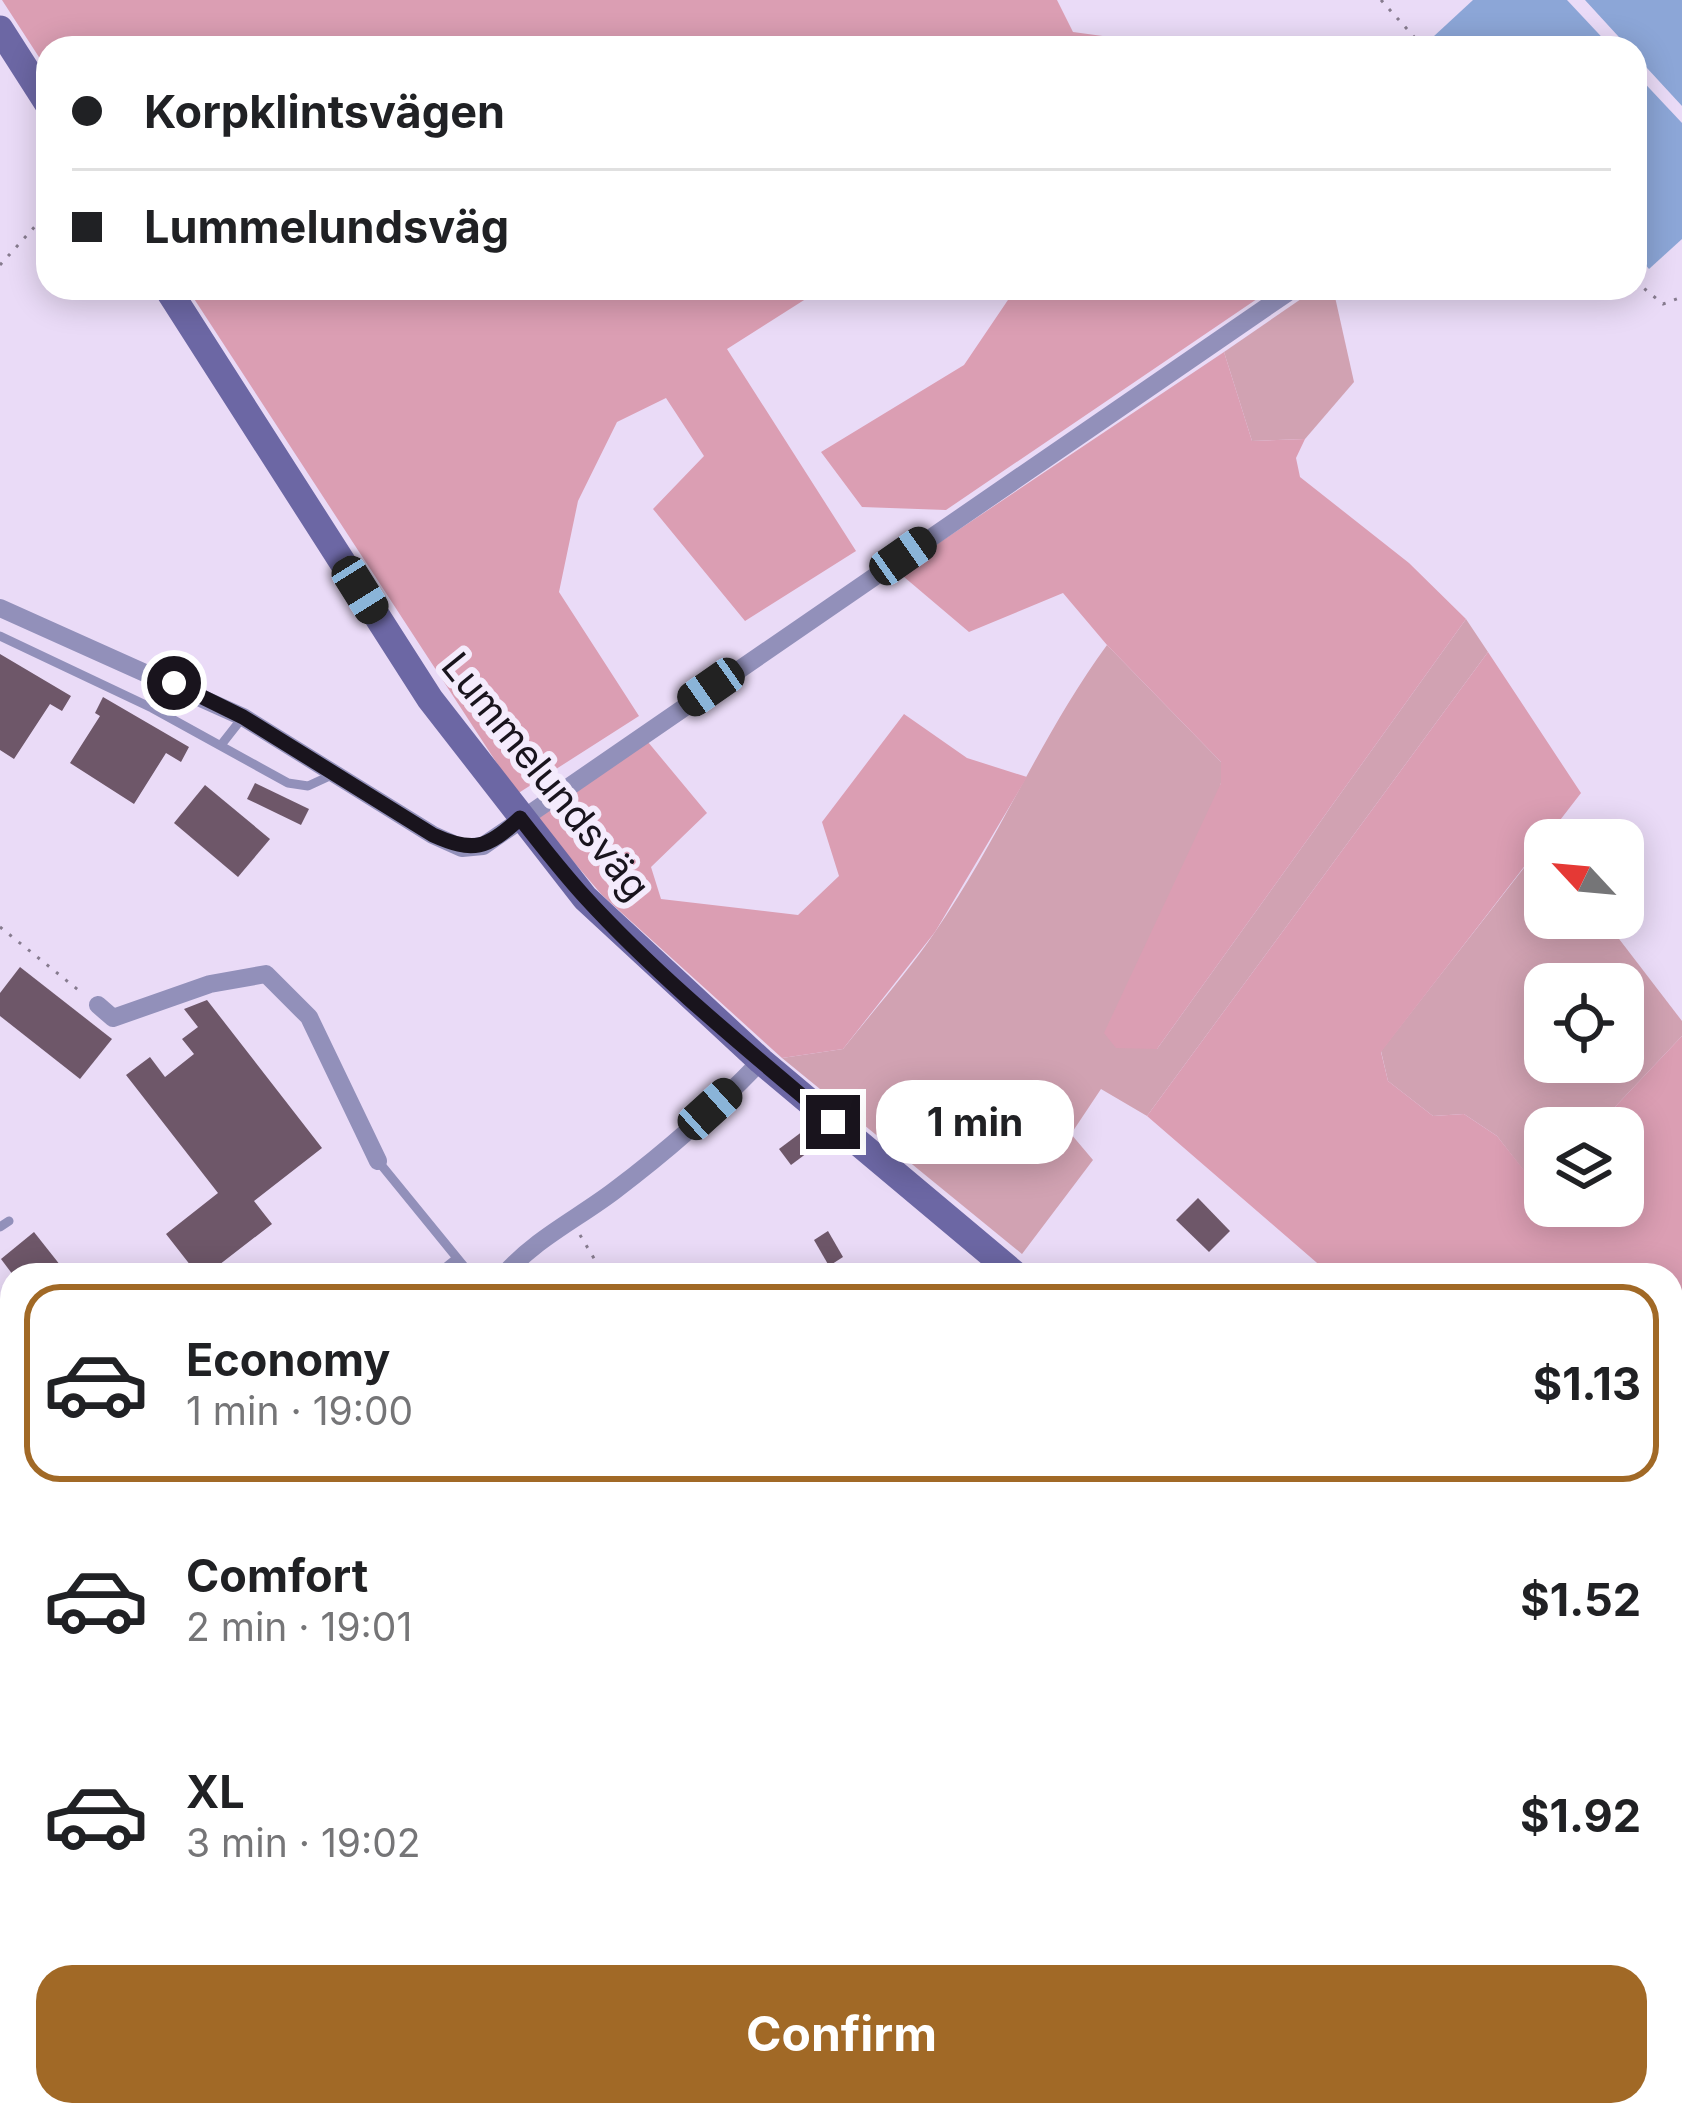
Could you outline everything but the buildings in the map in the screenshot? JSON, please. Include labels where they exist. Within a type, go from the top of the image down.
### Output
[{"type":"main road","points":[[0,29],[36,85]]},
{"type":"main road","name":"Lummelundsväg","points":[[175,300],[430,699],[585,898],[760,1061],[1002,1263]]},
{"type":"street","points":[[0,608],[243,717],[433,835],[461,848],[483,845],[1277,300]]},
{"type":"street","points":[[98,1005],[113,1018],[210,983],[266,974],[309,1017],[378,1160]]},
{"type":"street","points":[[516,1263],[681,1136],[760,1061]]},
{"type":"lane","points":[[0,636],[288,783],[308,786],[336,773]]},
{"type":"lane","points":[[221,745],[243,717]]},
{"type":"lane","points":[[378,1160],[460,1263]]},
{"type":"lane","points":[[451,1263],[456,1259]]},
{"type":"path","points":[[1381,0],[1413,36]]},
{"type":"path","points":[[0,266],[36,226]]},
{"type":"path","points":[[1647,290],[1663,304],[1682,297]]},
{"type":"path","points":[[0,927],[98,1005]]},
{"type":"path","points":[[571,1220],[597,1263]]},
{"type":"shaded area","points":[[2,0],[1057,0],[1073,32],[1103,36],[36,36],[36,52]]},
{"type":"shaded area","points":[[195,300],[804,300],[727,349],[856,551],[745,621],[653,509],[704,456],[666,398],[617,422],[578,501],[559,592],[639,716],[517,794]]},
{"type":"shaded area","points":[[1008,300],[1255,300],[946,510],[862,507],[821,452],[964,365]]},
{"type":"shaded area","points":[[1300,300],[1336,300],[1354,382],[1305,439],[1252,441],[1224,352]]},
{"type":"shaded area","points":[[1224,352],[1252,441],[1305,439],[1296,458],[1300,477],[1409,563],[1466,619],[1157,1049],[1116,1048],[1104,1033],[1221,783],[1221,762],[1063,593],[969,632],[897,571]]},
{"type":"shaded area","points":[[1466,619],[1488,652],[1147,1116],[1101,1089],[1071,1134],[1093,1160],[1022,1254],[782,1058],[843,1049],[925,947],[1107,645],[1221,762],[1221,783],[1157,1049]]},
{"type":"shaded area","points":[[1488,652],[1581,793],[1561,819],[1524,819],[1524,867],[1381,1052],[1388,1081],[1433,1116],[1464,1114],[1497,1136],[1524,1170],[1524,1227],[1644,1227],[1644,1107],[1615,1107],[1638,1083],[1644,1083],[1644,1076],[1682,1036],[1682,1263],[1317,1263],[1147,1116]]},
{"type":"shaded area","points":[[904,714],[967,758],[1027,777],[935,932],[843,1049],[782,1058],[602,895],[531,812],[643,736],[707,813],[651,867],[661,899],[798,915],[839,876],[822,822]]},
{"type":"shaded area","points":[[1524,868],[1524,939],[1619,939],[1638,963],[1524,963],[1524,1083],[1638,1083],[1615,1107],[1524,1107],[1524,1171],[1497,1136],[1464,1114],[1433,1116],[1388,1081],[1381,1051]]},
{"type":"shaded area","points":[[1644,971],[1682,1021],[1682,1036],[1644,1076]]},
{"type":"water","points":[[1473,0],[1567,0],[1601,36],[1434,36]]},
{"type":"water","points":[[1585,0],[1682,0],[1682,106],[1647,68],[1647,36],[1618,36]]},
{"type":"water","points":[[1647,86],[1682,123],[1682,239],[1649,269]]},
{"type":"route","points":[[174,683],[243,717],[461,848],[493,840],[520,818],[585,898],[621,933],[833,1122]]}]
